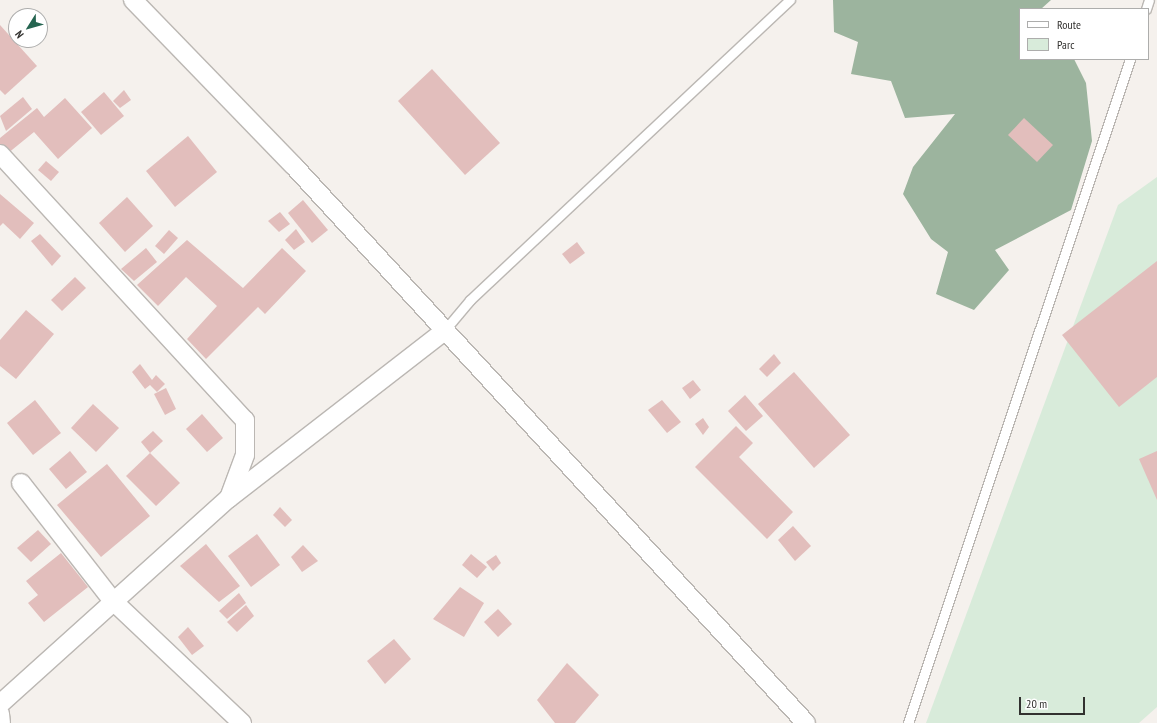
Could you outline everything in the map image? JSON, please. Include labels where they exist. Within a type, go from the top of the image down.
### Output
[{"type":"street","points":[[133,0],[293,165],[806,723]]},
{"type":"street","points":[[0,154],[245,420],[245,455],[229,498]]},
{"type":"street","points":[[0,704],[112,600],[229,498],[444,331]]},
{"type":"street","points":[[21,483],[112,600],[242,723]]},
{"type":"street","points":[[0,714],[1,723]]},
{"type":"lane","points":[[444,331],[470,300],[790,0]]},
{"type":"lane","points":[[908,723],[1130,60]]},
{"type":"green space","points":[[833,0],[1051,0],[1042,8],[1019,8],[1019,60],[1074,60],[1086,83],[1092,141],[1071,210],[995,250],[1009,270],[974,310],[936,294],[948,252],[931,239],[903,194],[913,167],[955,114],[905,118],[891,81],[851,74],[858,42],[834,32]]},
{"type":"green space","points":[[1157,177],[1157,707],[1139,723],[926,723],[1118,205]]},
{"type":"building","points":[[0,25],[8,34],[8,48],[21,48],[37,66],[5,95],[0,90]]},
{"type":"building","points":[[432,69],[500,143],[465,175],[398,101]]},
{"type":"building","points":[[124,90],[131,100],[120,108],[113,101]]},
{"type":"building","points":[[104,92],[124,116],[101,135],[81,112]]},
{"type":"building","points":[[23,97],[32,109],[6,131],[0,116]]},
{"type":"building","points":[[65,98],[92,128],[58,159],[34,132],[7,154],[0,146],[0,138],[37,108],[44,117]]},
{"type":"building","points":[[1024,118],[1053,145],[1037,162],[1008,135]]},
{"type":"building","points":[[188,136],[217,172],[175,207],[146,171]]},
{"type":"building","points":[[46,161],[59,172],[51,181],[38,170]]},
{"type":"building","points":[[0,194],[34,223],[20,239],[3,223],[0,226]]},
{"type":"building","points":[[127,197],[153,226],[125,252],[99,223]]},
{"type":"building","points":[[303,200],[328,230],[312,243],[288,213]]},
{"type":"building","points":[[280,212],[290,224],[279,232],[268,221]]},
{"type":"building","points":[[296,229],[305,242],[294,250],[285,240]]},
{"type":"building","points":[[169,230],[178,238],[164,254],[155,246]]},
{"type":"building","points":[[40,234],[61,256],[52,266],[31,241]]},
{"type":"building","points":[[187,240],[243,288],[282,248],[306,271],[265,314],[258,307],[206,359],[187,339],[217,306],[186,277],[158,306],[137,285]]},
{"type":"building","points":[[577,242],[585,253],[570,264],[562,254]]},
{"type":"building","points":[[146,248],[157,262],[134,281],[121,269]]},
{"type":"building","points":[[1157,261],[1157,377],[1119,407],[1062,335]]},
{"type":"building","points":[[75,277],[86,288],[62,311],[51,300]]},
{"type":"building","points":[[26,310],[54,334],[16,379],[0,366],[0,340]]},
{"type":"building","points":[[774,354],[781,363],[767,377],[759,369]]},
{"type":"building","points":[[140,364],[152,380],[156,375],[165,384],[157,392],[150,385],[145,389],[132,372]]},
{"type":"building","points":[[794,372],[850,435],[814,468],[758,404]]},
{"type":"building","points":[[693,380],[701,390],[690,399],[682,388]]},
{"type":"building","points":[[166,388],[176,409],[165,415],[154,394]]},
{"type":"building","points":[[745,395],[763,416],[746,431],[728,411]]},
{"type":"building","points":[[35,400],[61,433],[33,455],[7,423]]},
{"type":"building","points":[[662,400],[681,422],[667,433],[648,410]]},
{"type":"building","points":[[93,404],[119,428],[96,452],[71,428]]},
{"type":"building","points":[[202,414],[223,438],[207,452],[186,429]]},
{"type":"building","points":[[703,418],[709,427],[703,435],[695,424]]},
{"type":"building","points":[[736,426],[753,443],[739,457],[793,512],[767,539],[695,467]]},
{"type":"building","points":[[153,431],[163,441],[150,453],[141,442]]},
{"type":"building","points":[[70,451],[87,472],[66,489],[49,469]]},
{"type":"building","points":[[1157,451],[1157,500],[1139,459]]},
{"type":"building","points":[[150,453],[180,483],[156,506],[126,476]]},
{"type":"building","points":[[107,464],[150,516],[101,557],[57,505]]},
{"type":"building","points":[[280,507],[292,520],[285,527],[273,515]]},
{"type":"building","points":[[793,526],[811,546],[795,561],[778,540]]},
{"type":"building","points":[[38,530],[51,544],[31,562],[17,548]]},
{"type":"building","points":[[257,534],[280,565],[251,587],[228,556]]},
{"type":"building","points":[[206,544],[240,586],[219,602],[180,566]]},
{"type":"building","points":[[303,545],[318,561],[302,572],[291,557]]},
{"type":"building","points":[[61,553],[88,587],[44,622],[28,603],[38,595],[26,581]]},
{"type":"building","points":[[471,554],[487,567],[477,578],[462,565]]},
{"type":"building","points":[[496,555],[501,563],[493,571],[486,562]]},
{"type":"building","points":[[460,587],[484,603],[464,637],[433,619]]},
{"type":"building","points":[[239,593],[246,603],[227,619],[219,611]]},
{"type":"building","points":[[246,605],[254,616],[237,632],[227,622]]},
{"type":"building","points":[[498,609],[512,624],[498,637],[484,622]]},
{"type":"building","points":[[188,627],[204,646],[192,655],[178,637]]},
{"type":"building","points":[[394,639],[411,659],[385,684],[367,661]]},
{"type":"building","points":[[567,663],[599,695],[575,723],[555,723],[537,700]]}]
